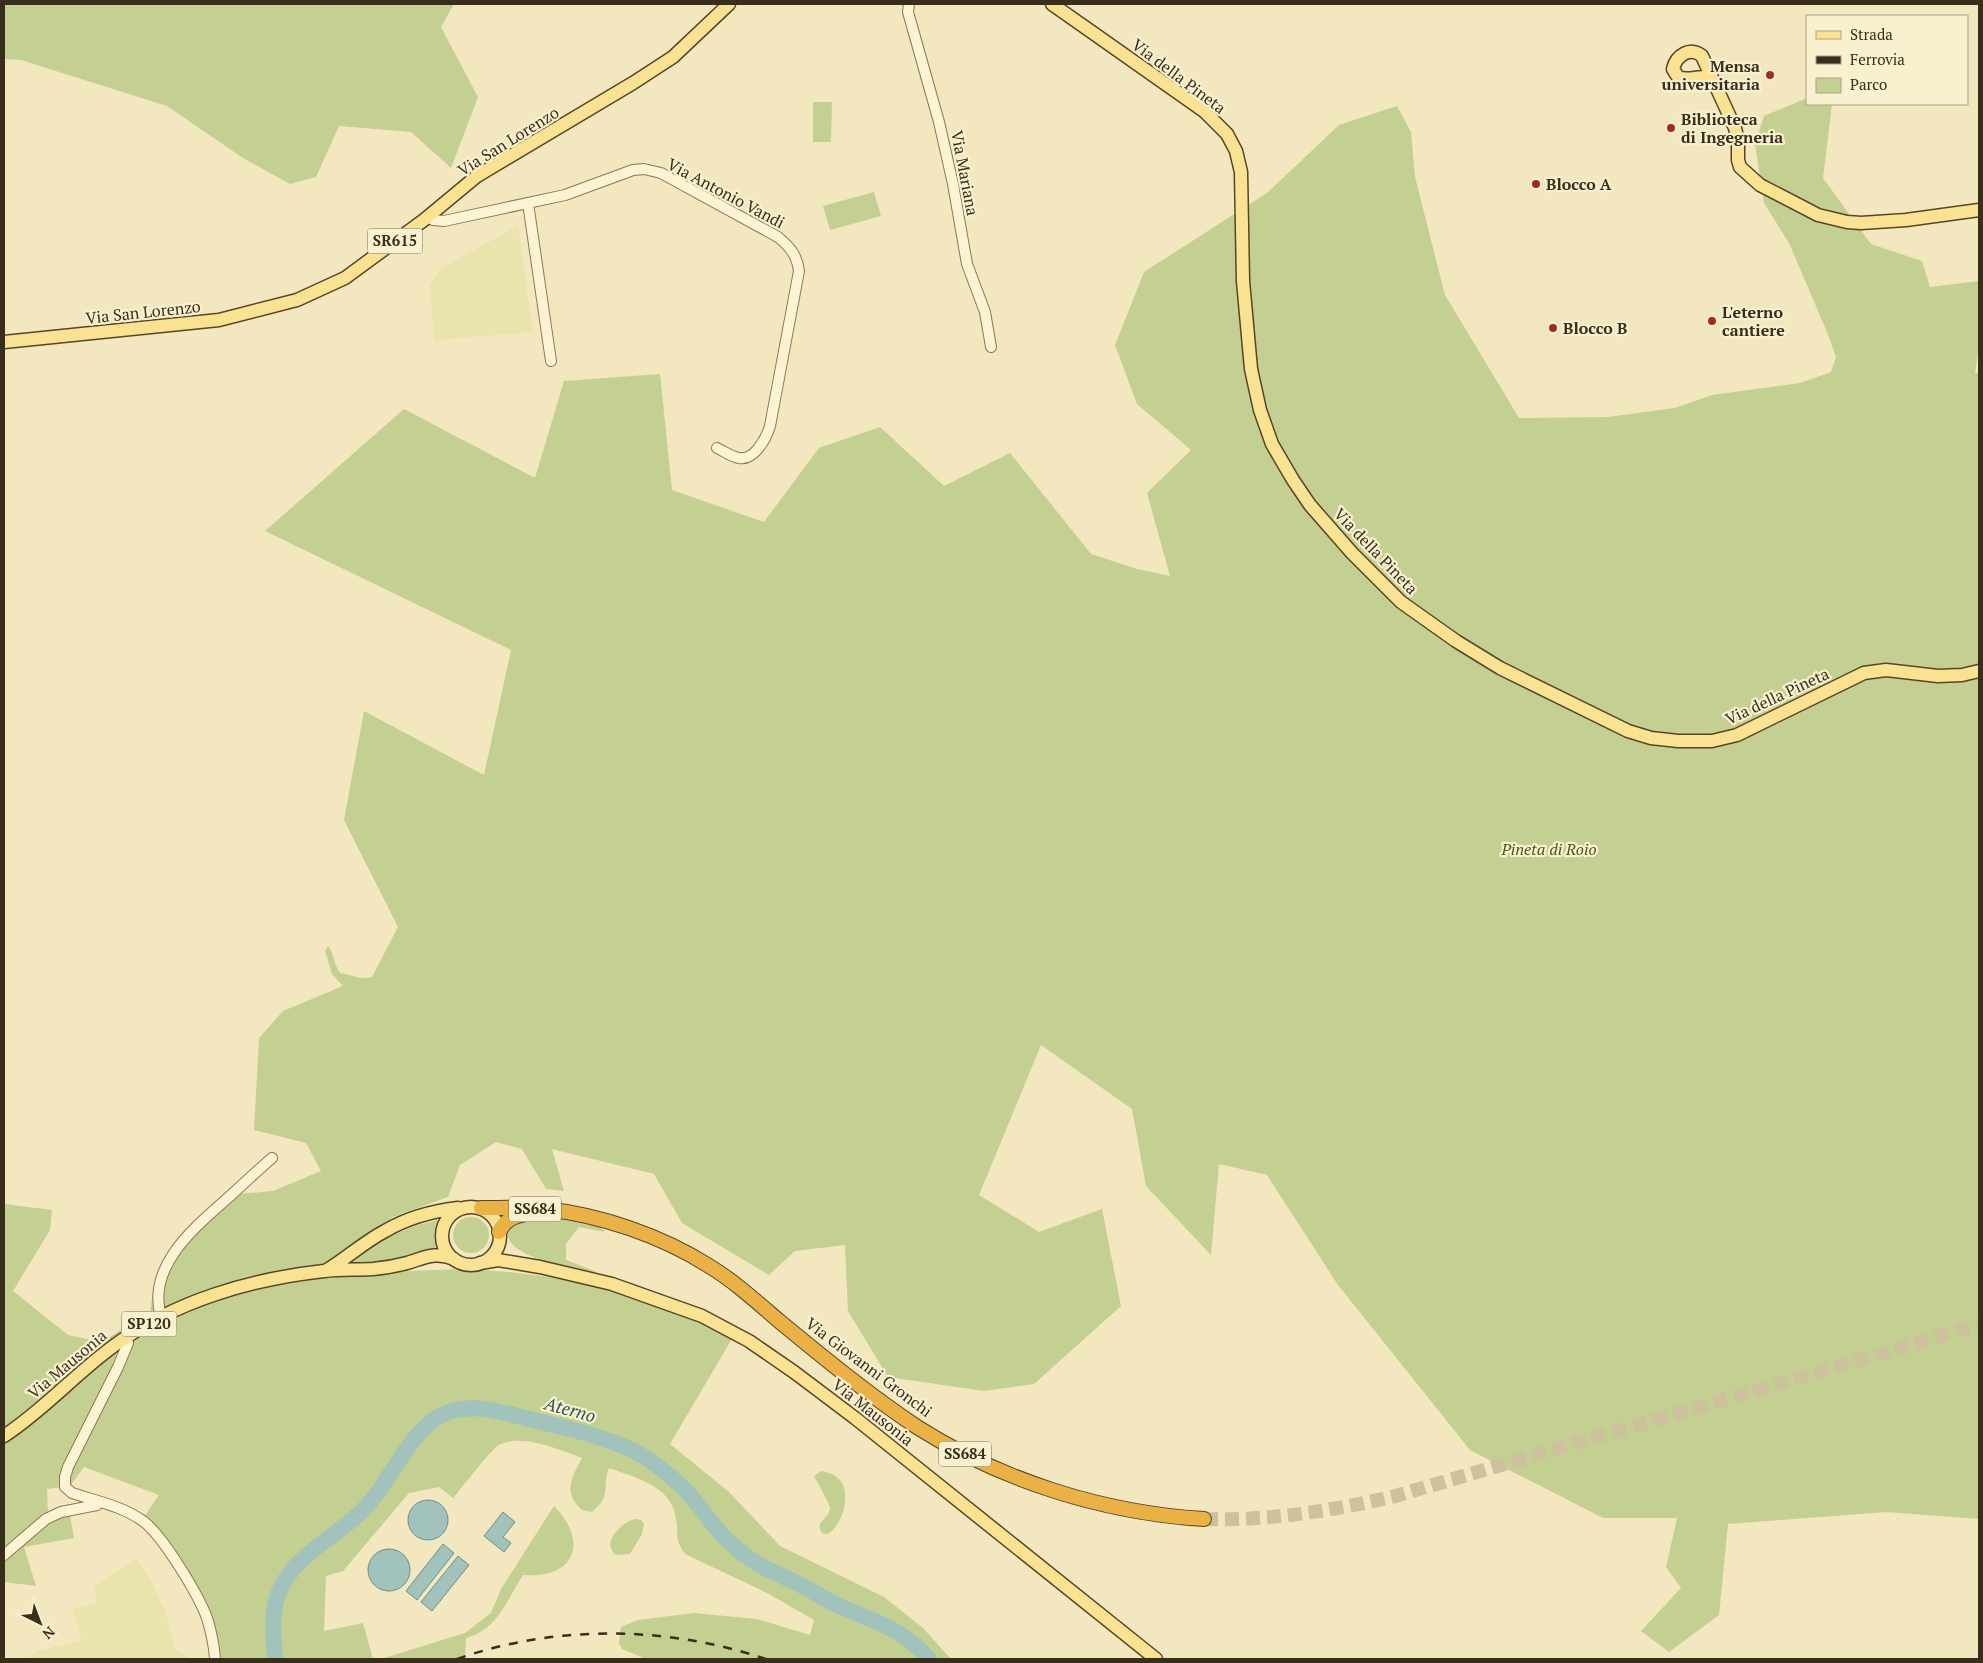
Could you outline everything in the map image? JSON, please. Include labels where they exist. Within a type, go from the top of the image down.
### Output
[{"type":"highway","name":"Via Giovanni Gronchi","points":[[474,1208],[534,1208],[588,1218],[653,1238],[709,1266],[738,1287],[864,1390],[917,1427],[976,1460],[1042,1486],[1102,1504],[1166,1516],[1204,1519]]},
{"type":"highway","name":"Via Giovanni Gronchi","points":[[499,1236],[508,1220],[522,1214],[553,1214],[588,1218]]},
{"type":"main road","name":"Via San Lorenzo","points":[[4,342],[219,320],[297,300],[345,278],[428,216],[477,176],[632,84],[672,57],[729,4]]},
{"type":"main road","name":"Via della Pineta","points":[[1052,4],[1204,111],[1227,134],[1236,152],[1241,172],[1243,281],[1251,369],[1260,410],[1272,444],[1310,505],[1352,553],[1401,602],[1416,614],[1500,668],[1628,731],[1651,738],[1678,741],[1712,741],[1738,735],[1864,673],[1886,670],[1938,676],[1962,675],[1979,671]]},
{"type":"main road","points":[[1714,84],[1706,77],[1678,78],[1673,68],[1677,58],[1685,53],[1695,52],[1702,56],[1737,134],[1738,160],[1742,171],[1760,185],[1818,215],[1847,222],[1862,223],[1906,220],[1979,210]]},
{"type":"main road","points":[[1695,77],[1701,73],[1705,63]]},
{"type":"main road","points":[[454,1259],[443,1245],[442,1228],[452,1214],[459,1209],[474,1208]]},
{"type":"main road","name":"Via Mausonia","points":[[325,1271],[376,1236],[400,1223],[445,1210],[474,1208],[493,1217],[504,1249],[511,1257],[529,1265]]},
{"type":"main road","points":[[480,1263],[492,1254],[499,1236]]},
{"type":"main road","name":"Via Mausonia","points":[[4,1436],[105,1352],[127,1337],[161,1317],[216,1294],[262,1282],[325,1271],[390,1267],[433,1255],[445,1255],[466,1264],[493,1260],[529,1265],[612,1284],[656,1299],[702,1316],[749,1341],[855,1418],[1156,1659]]},
{"type":"street","name":"Via Mariana","points":[[909,4],[908,12],[947,157],[967,264],[985,312],[991,347]]},
{"type":"street","name":"Via Antonio Vandi","points":[[428,216],[433,220],[444,221],[579,190],[623,173],[652,170],[661,173],[778,236],[793,251],[798,261],[798,283],[768,434],[754,453],[748,457],[733,456],[717,448]]},
{"type":"street","points":[[528,203],[551,361]]},
{"type":"street","points":[[161,1317],[158,1304],[160,1284],[167,1264],[174,1252],[199,1223],[272,1158]]},
{"type":"street","points":[[127,1337],[128,1343],[118,1367],[72,1458],[65,1477],[65,1487],[72,1493],[124,1510],[150,1527],[164,1544],[206,1616],[215,1659]]},
{"type":"street","points":[[4,1555],[46,1519],[61,1512],[97,1505],[100,1502]]},
{"type":"shaded area","points":[[518,226],[533,332],[434,340],[430,286],[442,268]]},
{"type":"shaded area","points":[[137,1559],[152,1583],[166,1614],[175,1650],[187,1656],[187,1659],[29,1659],[37,1651],[82,1641],[72,1609],[97,1603],[94,1586]]},
{"type":"green space","points":[[4,4],[454,4],[441,27],[478,97],[451,168],[411,132],[339,126],[316,177],[290,184],[243,158],[167,106],[21,60],[4,59]]},
{"type":"green space","name":"Pineta di Roio","points":[[1806,98],[1806,105],[1832,105],[1823,178],[1871,244],[1922,261],[1930,287],[1979,281],[1979,346],[1975,373],[1979,373],[1979,1519],[1886,1512],[1728,1524],[1719,1615],[1669,1652],[1641,1631],[1681,1588],[1666,1567],[1677,1518],[1603,1518],[1470,1450],[1338,1285],[1267,1175],[1219,1164],[1211,1255],[1146,1186],[1132,1109],[1041,1045],[979,1195],[1039,1232],[1102,1209],[1121,1306],[1034,1384],[984,1391],[888,1377],[848,1311],[845,1245],[795,1251],[769,1275],[682,1223],[654,1174],[552,1149],[564,1191],[546,1189],[522,1149],[496,1142],[460,1165],[448,1197],[393,1217],[322,1265],[287,1271],[124,1332],[101,1348],[4,1429],[4,1204],[52,1210],[50,1230],[13,1291],[68,1335],[102,1342],[150,1311],[156,1276],[181,1234],[238,1194],[273,1191],[321,1171],[306,1143],[254,1130],[259,1038],[283,1011],[343,986],[332,974],[325,951],[328,946],[340,973],[360,978],[372,977],[398,927],[344,820],[364,711],[484,775],[511,650],[265,531],[404,409],[535,478],[564,381],[660,374],[672,490],[764,522],[819,448],[880,427],[944,486],[1010,453],[1091,554],[1137,569],[1170,576],[1147,493],[1191,450],[1137,404],[1115,345],[1144,272],[1267,193],[1339,125],[1397,106],[1411,132],[1415,177],[1445,295],[1519,418],[1608,417],[1675,408],[1712,395],[1800,383],[1831,372],[1836,357],[1789,243],[1764,203],[1755,144],[1764,116]]},
{"type":"green space","points":[[813,102],[832,102],[831,142],[813,142]]},
{"type":"green space","points":[[874,192],[881,216],[830,230],[823,206]]},
{"type":"green space","points":[[471,1217],[484,1222],[489,1235],[484,1248],[471,1253],[458,1248],[453,1235],[458,1222]]},
{"type":"green space","points":[[529,1217],[580,1219],[599,1226],[605,1232],[579,1227],[566,1244],[566,1260],[597,1272],[575,1269],[545,1261],[519,1249],[511,1242],[508,1233],[509,1228],[511,1225]]},
{"type":"green space","points":[[443,1219],[438,1230],[441,1248],[430,1249],[394,1263],[335,1268],[391,1235],[418,1225]]},
{"type":"green space","points":[[466,1269],[537,1275],[599,1286],[658,1305],[733,1337],[670,1444],[729,1492],[780,1546],[884,1597],[923,1628],[951,1659],[646,1659],[622,1649],[619,1643],[621,1627],[638,1620],[694,1613],[757,1619],[810,1635],[814,1620],[769,1594],[685,1554],[678,1540],[673,1507],[660,1491],[651,1485],[609,1468],[602,1500],[592,1512],[582,1510],[572,1497],[571,1484],[582,1458],[552,1447],[518,1441],[508,1442],[495,1448],[453,1498],[439,1487],[409,1493],[343,1571],[326,1576],[324,1631],[363,1623],[373,1659],[218,1659],[212,1623],[144,1517],[159,1495],[84,1467],[70,1486],[47,1489],[48,1515],[70,1515],[74,1538],[24,1547],[36,1586],[4,1582],[4,1443],[130,1341],[169,1320],[209,1304],[250,1291],[336,1276]]},
{"type":"green space","points":[[821,1471],[837,1477],[843,1485],[845,1492],[842,1516],[828,1534],[822,1533],[820,1526],[830,1507],[814,1476]]},
{"type":"green space","points":[[554,1506],[572,1533],[573,1545],[571,1556],[565,1565],[554,1571],[540,1575],[523,1575],[506,1604],[493,1621],[477,1634],[466,1638],[465,1659],[381,1659],[465,1633],[491,1613],[501,1589]]},
{"type":"green space","points":[[635,1519],[641,1520],[644,1524],[642,1534],[630,1554],[616,1555],[610,1545],[612,1539],[624,1524]]},
{"type":"water","points":[[432,1500],[439,1503],[445,1509],[448,1520],[447,1528],[439,1537],[432,1540],[424,1540],[417,1537],[409,1528],[408,1516],[411,1509],[420,1501]]},
{"type":"water","points":[[503,1512],[515,1522],[503,1537],[511,1543],[504,1552],[484,1536]]},
{"type":"water","points":[[443,1544],[454,1553],[417,1600],[406,1591]]},
{"type":"water","points":[[385,1549],[393,1549],[404,1555],[410,1570],[404,1585],[393,1591],[385,1591],[374,1585],[368,1574],[368,1566],[374,1555]]},
{"type":"water","points":[[458,1556],[469,1565],[432,1611],[421,1602]]},
{"type":"waterway","name":"Aterno","points":[[275,1659],[274,1611],[278,1594],[285,1580],[307,1555],[346,1525],[371,1501],[403,1454],[426,1426],[440,1416],[465,1408],[485,1409],[572,1429],[610,1441],[647,1458],[680,1485],[723,1536],[746,1556],[761,1566],[839,1606],[898,1633],[919,1648],[929,1659]]},
{"type":"tunnel","points":[[1204,1519],[1275,1517],[1345,1507],[1392,1497],[1979,1325]]},
{"type":"railway","points":[[457,1659],[495,1648],[534,1640],[573,1635],[612,1634],[651,1635],[690,1640],[766,1659]]},
{"type":"place","name":"Mensa universitaria","points":[[1770,75]]},
{"type":"place","name":"Biblioteca di Ingegneria","points":[[1671,128]]},
{"type":"place","name":"Blocco A","points":[[1536,184]]},
{"type":"place","name":"L'eterno cantiere","points":[[1712,321]]},
{"type":"place","name":"Blocco B","points":[[1553,328]]}]
